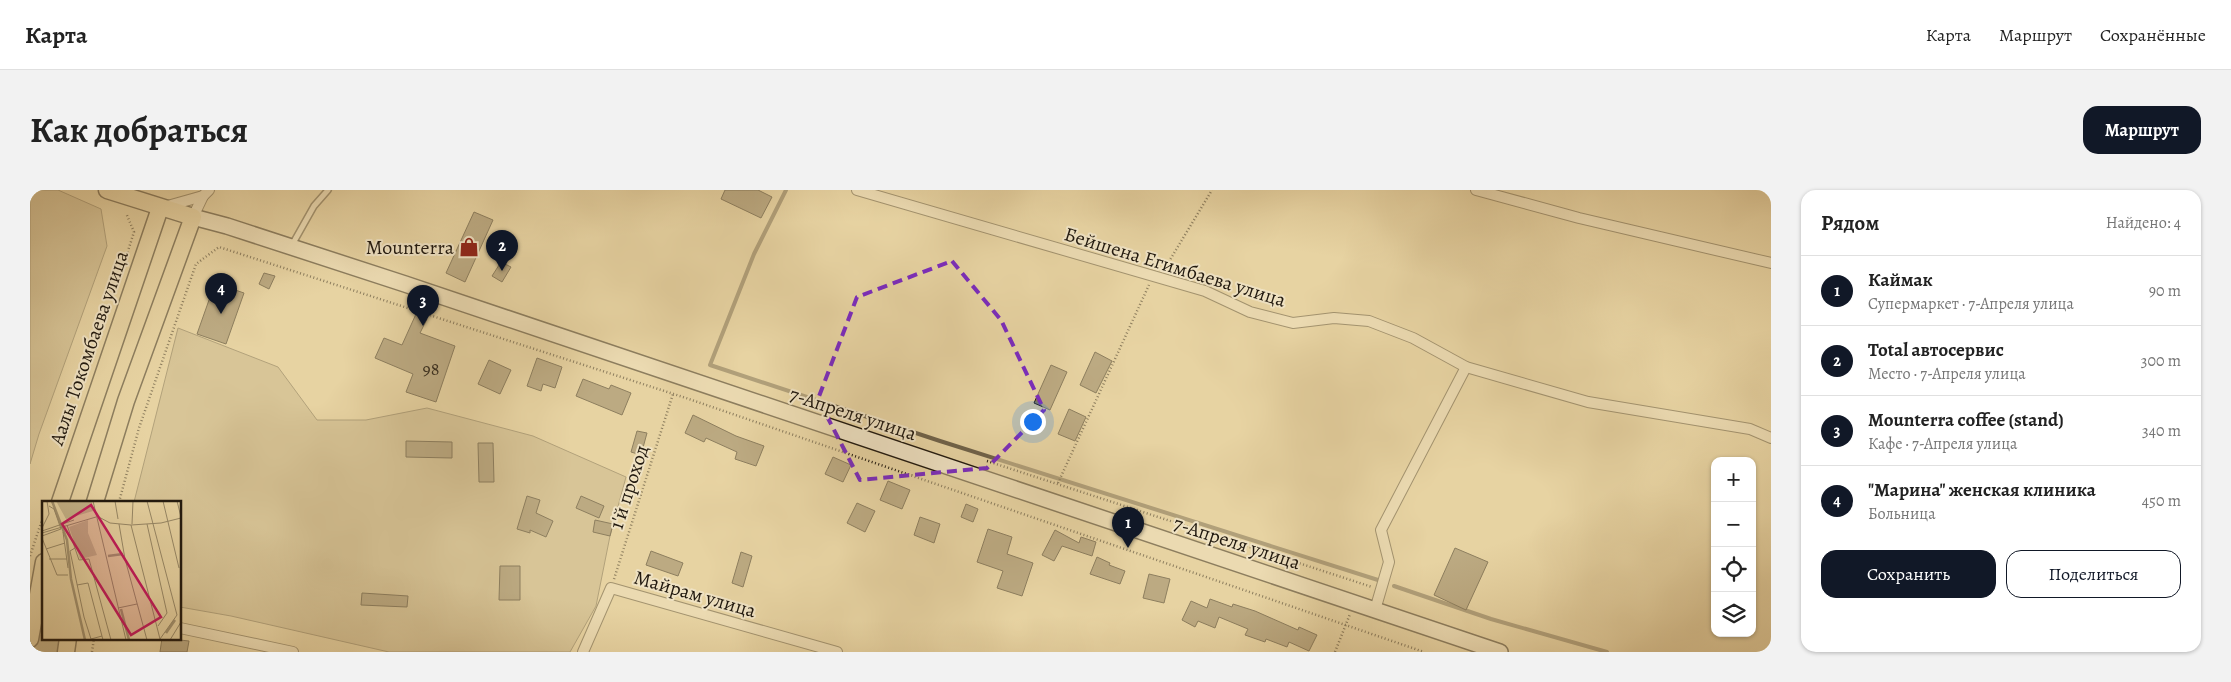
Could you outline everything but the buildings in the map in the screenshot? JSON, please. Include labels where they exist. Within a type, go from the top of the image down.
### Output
[{"type":"main road","points":[[94,501],[126,400],[193,217],[107,190]]},
{"type":"main road","name":"Аалы Токомбаева улица","points":[[60,501],[160,208]]},
{"type":"main road","name":"7-Апреля улица","points":[[193,217],[227,226],[405,284],[1500,652]]},
{"type":"main road","points":[[30,639],[42,572]]},
{"type":"street","name":"Бейшена Егимбаева улица","points":[[857,190],[1205,291],[1250,312],[1293,323],[1334,318],[1369,321],[1413,338],[1466,367],[1588,402],[1750,429],[1771,438]]},
{"type":"street","points":[[1476,190],[1579,218],[1771,263]]},
{"type":"street","points":[[160,208],[206,193]]},
{"type":"street","points":[[193,217],[206,193]]},
{"type":"street","points":[[1375,610],[1389,562],[1381,530],[1466,367]]},
{"type":"street","name":"Майрам улица","points":[[583,652],[612,588],[837,652]]},
{"type":"street","points":[[181,628],[293,652]]},
{"type":"lane","points":[[290,248],[314,206],[328,190]]},
{"type":"path","points":[[1058,483],[1156,277],[1212,190]]},
{"type":"path","points":[[119,501],[139,428],[196,264],[219,247],[673,394],[1424,652]]},
{"type":"path","name":"1'й проход","points":[[612,588],[673,394]]},
{"type":"path","points":[[987,461],[1380,590]]},
{"type":"path","points":[[30,556],[42,520]]},
{"type":"path","points":[[1335,652],[1355,603]]},
{"type":"highlighted area","points":[[952,261],[1001,320],[1044,410],[987,468],[860,480],[818,399],[857,297]]},
{"type":"shaded area","points":[[30,190],[58,190],[101,209],[107,246],[39,434],[30,464]]},
{"type":"shaded area","points":[[178,328],[278,367],[317,420],[366,420],[427,408],[533,436],[626,477],[610,536],[596,606],[570,652],[389,652],[231,616],[181,607],[181,501],[134,501]]},
{"type":"waterway","points":[[786,190],[754,254],[710,365],[940,441],[1378,580]]},
{"type":"waterway","points":[[1394,586],[1491,619],[1607,652]]},
{"type":"waterway","points":[[30,644],[63,652]]},
{"type":"place","name":"Mounterra","points":[[469,247]]},
{"type":"place","name":"Total автосервис","points":[[502,271]]},
{"type":"place","name":"\"Марина\" женская клиника","points":[[221,314]]},
{"type":"place","name":"Mounterra coffee (stand)","points":[[423,326]]},
{"type":"place","name":"Каймак","points":[[1128,548]]}]
